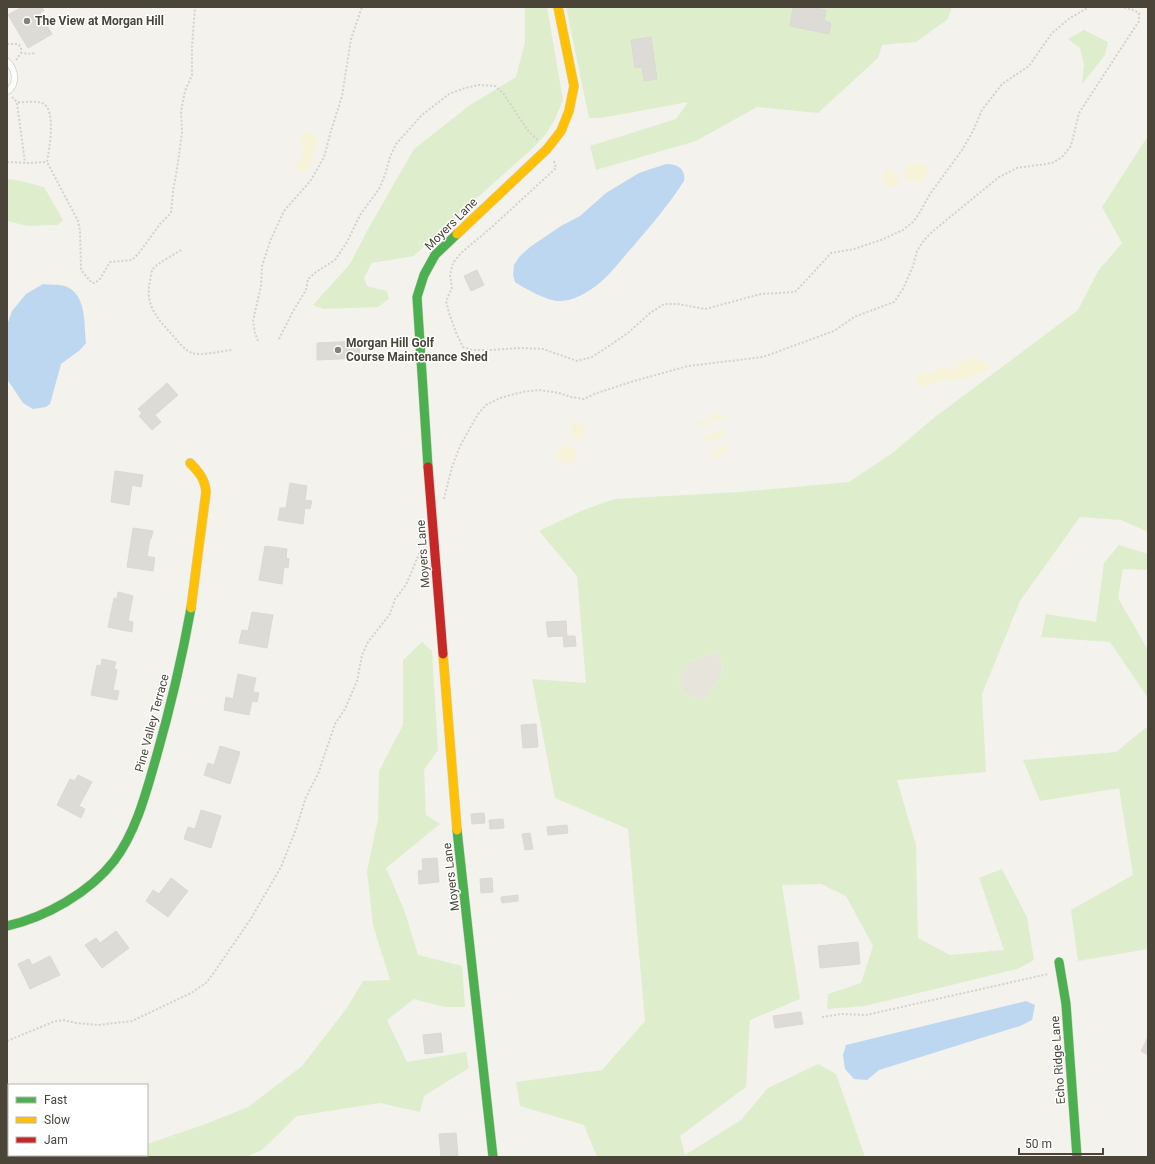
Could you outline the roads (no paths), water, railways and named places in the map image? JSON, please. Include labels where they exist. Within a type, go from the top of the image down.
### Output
[{"type":"street","name":"Moyers Lane","points":[[493,1157],[455,811],[432,521],[418,297],[420,283],[425,271],[435,255],[547,149],[561,131],[569,111],[574,86],[558,7]]},
{"type":"street","name":"Pine Valley Terrace","points":[[7,926],[52,910],[80,894],[104,872],[121,850],[138,818],[174,693],[190,612],[206,492],[206,482],[200,472],[190,463]]},
{"type":"street","name":"Echo Ridge Lane","points":[[1059,962],[1066,1004],[1077,1157]]},
{"type":"lane","points":[[8,92],[14,82],[14,72],[9,62]]},
{"type":"water","points":[[666,164],[674,165],[680,168],[684,173],[684,181],[651,226],[607,277],[599,284],[589,291],[572,299],[566,301],[555,301],[530,291],[515,282],[513,275],[514,265],[519,257],[530,247],[561,226],[580,216],[606,193],[639,173]]},
{"type":"water","points":[[43,284],[65,286],[72,290],[77,296],[83,310],[86,343],[80,350],[61,364],[50,404],[46,407],[33,409],[23,403],[7,379],[7,325],[12,311],[26,294]]},
{"type":"water","points":[[1026,1001],[1035,1005],[1032,1020],[1020,1026],[879,1070],[867,1080],[854,1079],[845,1069],[843,1055],[846,1045]]},
{"type":"place","name":"The View at Morgan Hill","points":[[27,21]]},
{"type":"place","name":"Morgan Hill Golf Course Maintenance Shed","points":[[338,350]]}]
